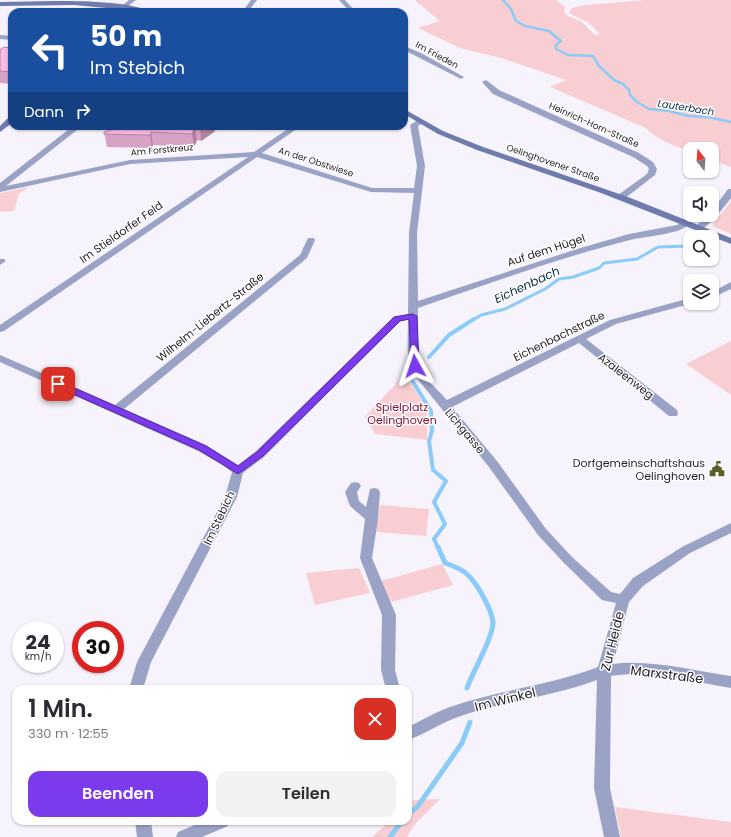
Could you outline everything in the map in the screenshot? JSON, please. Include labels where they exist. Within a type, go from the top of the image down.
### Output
[{"type":"main road","points":[[0,4],[75,0],[98,1],[132,8]]},
{"type":"main road","name":"Oelinghovener Straße","points":[[408,114],[441,133],[470,145],[621,197],[731,241]]},
{"type":"main road","points":[[0,130],[8,123]]},
{"type":"street","points":[[125,6],[133,0]]},
{"type":"street","points":[[342,0],[349,8]]},
{"type":"street","name":"Im Frieden","points":[[408,50],[420,54],[442,69],[461,77]]},
{"type":"street","name":"Heinrich-Horn-Straße","points":[[486,82],[496,92],[636,155],[650,164],[653,169],[651,174],[621,197]]},
{"type":"street","name":"Lichgasse","points":[[421,122],[414,125],[421,166],[413,233],[413,311],[415,366],[418,374],[493,464],[542,532],[568,560],[607,596],[623,600]]},
{"type":"street","points":[[0,187],[73,130]]},
{"type":"street","points":[[256,154],[291,130]]},
{"type":"street","name":"An der Obstwiese","points":[[256,154],[371,190],[418,191]]},
{"type":"street","name":"Am Forstkreuz","points":[[0,190],[130,162],[256,154]]},
{"type":"street","name":"Im Stieldorfer Feld","points":[[0,329],[248,161],[256,154]]},
{"type":"street","points":[[699,228],[708,222],[726,201],[731,191]]},
{"type":"street","name":"Auf dem Hügel","points":[[413,311],[580,251],[629,237],[680,227],[686,223]]},
{"type":"street","name":"Wilhelm-Liebertz-Straße","points":[[117,409],[304,256],[312,240]]},
{"type":"street","points":[[719,292],[731,285]]},
{"type":"street","name":"Eichenbachstraße","points":[[444,406],[613,322],[683,303]]},
{"type":"street","points":[[0,358],[202,448],[227,462],[238,471],[260,454],[397,319],[413,311]]},
{"type":"street","name":"Azaleenweg","points":[[580,339],[673,413]]},
{"type":"street","name":"Im Stebich","points":[[137,685],[144,662],[231,497],[238,471]]},
{"type":"street","points":[[355,486],[351,492],[354,503],[372,519]]},
{"type":"street","points":[[374,492],[372,519],[366,558],[389,614],[388,670],[392,685]]},
{"type":"street","name":"Zur Heide","points":[[612,837],[602,788],[604,670],[623,600],[638,582],[686,550],[731,528]]},
{"type":"street","name":"Marxstraße","points":[[604,670],[624,668],[731,682]]},
{"type":"street","name":"Im Winkel","points":[[412,731],[454,712],[496,700],[581,680],[604,670]]},
{"type":"street","points":[[143,825],[144,837]]},
{"type":"street","points":[[184,837],[212,825]]},
{"type":"green space","points":[[415,0],[556,0],[565,7],[564,11],[566,15],[582,22],[595,35],[600,34],[589,23],[569,13],[572,8],[585,5],[646,0],[731,0],[731,167],[719,163],[719,142],[683,142],[683,149],[660,139],[646,128],[550,87],[566,80],[501,58],[460,48],[418,28],[440,21]]},
{"type":"green space","points":[[30,187],[19,193],[14,211],[0,212],[0,193]]},
{"type":"green space","points":[[731,201],[731,234],[712,226],[715,222],[719,222],[719,217]]},
{"type":"green space","points":[[731,341],[731,395],[686,364]]},
{"type":"green space","name":"Spielplatz Oelinghoven","points":[[405,374],[427,409],[427,440],[375,434],[365,417]]},
{"type":"green space","points":[[380,505],[429,509],[426,536],[376,532]]},
{"type":"green space","points":[[442,564],[453,585],[391,602],[381,581]]},
{"type":"green space","points":[[359,568],[370,593],[315,605],[306,573]]},
{"type":"green space","points":[[440,799],[415,824],[407,837],[372,837],[386,825],[412,825],[412,802],[414,800]]},
{"type":"green space","points":[[615,807],[731,822],[731,837],[621,837]]},
{"type":"building","points":[[4,47],[8,48],[8,72],[0,71],[0,50]]},
{"type":"building","points":[[111,130],[194,130],[192,134],[151,132],[150,135],[104,134],[104,132]]},
{"type":"waterway","name":"Lauterbach","points":[[503,0],[511,9],[516,21],[525,26],[549,31],[561,41],[556,45],[556,49],[568,55],[593,56],[599,66],[614,80],[623,84],[629,90],[630,95],[637,102],[649,109],[669,111],[688,116],[708,117],[731,122]]},
{"type":"waterway","name":"Eichenbach","points":[[473,320],[481,315],[505,309],[545,289],[559,279],[573,277],[599,268],[604,263],[637,259],[658,247],[683,246]]},
{"type":"waterway","name":"Eichenbach","points":[[429,357],[449,335],[474,319]]},
{"type":"waterway","name":"Eichenbach","points":[[407,368],[410,377],[431,411],[432,431],[429,441],[433,470],[446,481],[434,502],[445,524],[434,539],[438,548]]},
{"type":"waterway","name":"Eichenbach","points":[[438,547],[445,563],[466,573],[473,580],[490,610],[493,622],[490,637],[467,688]]},
{"type":"waterway","name":"Eichenbach","points":[[412,811],[418,806],[462,743],[470,722]]},
{"type":"waterway","name":"Eichenbach","points":[[390,837],[399,825]]},
{"type":"place","name":"Dorfgemeinschaftshaus Oelinghoven","points":[[717,469]]},
{"type":"route","points":[[58,384],[202,448],[227,462],[238,471],[260,454],[397,319],[412,316],[413,354],[415,366]]}]
